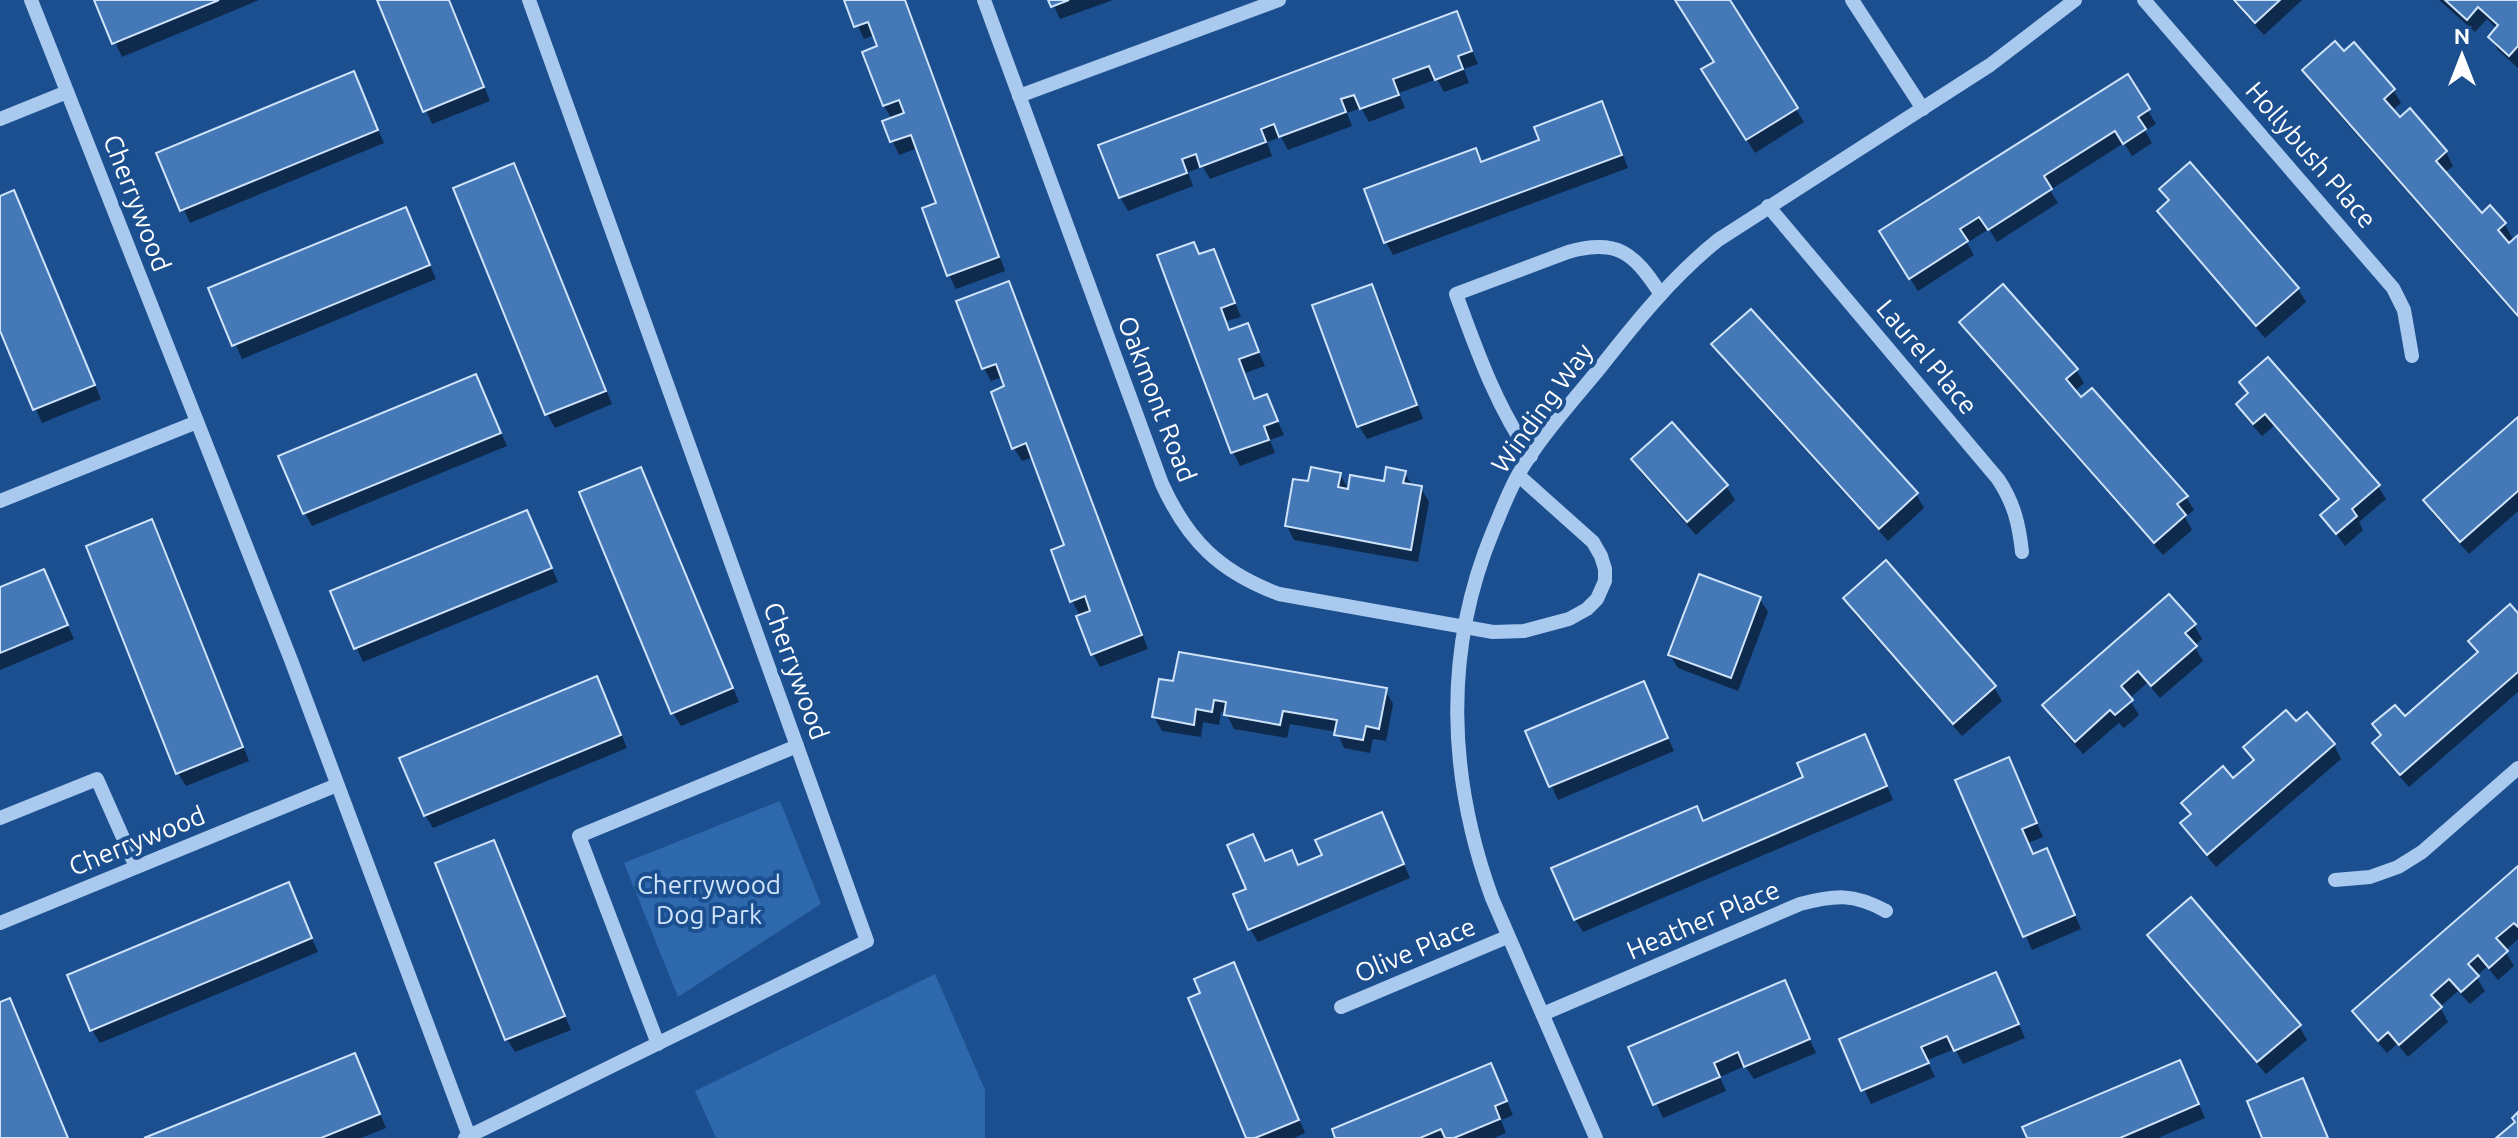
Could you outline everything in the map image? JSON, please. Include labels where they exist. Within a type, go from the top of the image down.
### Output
[{"type":"street","name":"Cherrywood","points":[[31,0],[337,785],[467,1137],[867,941],[529,0]]},
{"type":"street","name":"Oakmont Road","points":[[984,0],[1162,484],[1188,531],[1227,568],[1248,583],[1279,594],[1464,628],[1509,632],[1546,627],[1587,609],[1602,591],[1605,569],[1593,542],[1518,475]]},
{"type":"street","points":[[1019,96],[1279,0]]},
{"type":"street","points":[[1852,0],[1923,109]]},
{"type":"street","name":"Winding Way","points":[[1596,1138],[1507,937],[1479,861],[1459,764],[1456,691],[1464,628],[1481,561],[1518,475],[1555,423],[1660,293],[1709,247],[1990,65],[2075,0]]},
{"type":"street","name":"Hollybush Place","points":[[2144,0],[2393,288],[2404,310],[2412,356]]},
{"type":"street","points":[[0,119],[67,92]]},
{"type":"street","name":"Laurel Place","points":[[1768,206],[1998,479],[2011,499],[2019,521],[2022,552]]},
{"type":"street","points":[[1531,456],[1491,389],[1456,294],[1568,252],[1604,246],[1617,249],[1637,262],[1660,293]]},
{"type":"street","points":[[0,501],[197,422]]},
{"type":"street","points":[[658,1044],[579,836],[797,746]]},
{"type":"street","points":[[2335,880],[2370,877],[2398,867],[2422,852],[2518,768]]},
{"type":"street","points":[[0,818],[97,779],[136,867]]},
{"type":"street","name":"Cherrywood","points":[[0,923],[337,785]]},
{"type":"street","name":"Heather Place","points":[[1543,1014],[1800,904],[1846,896],[1867,901],[1886,911]]},
{"type":"street","name":"Olive Place","points":[[1341,1007],[1507,937]]},
{"type":"green space","name":"Cherrywood Dog Park","points":[[780,801],[821,904],[678,997],[624,863]]},
{"type":"green space","points":[[935,974],[985,1090],[985,1138],[716,1138],[695,1091]]},
{"type":"building","points":[[94,0],[219,0],[112,44]]},
{"type":"building","points":[[377,0],[449,0],[484,87],[423,112]]},
{"type":"building","points":[[844,0],[905,0],[999,257],[947,276],[922,208],[936,203],[911,135],[890,142],[882,121],[904,113],[899,100],[883,106],[862,52],[877,46],[868,22],[854,27]]},
{"type":"building","points":[[1048,0],[1069,0],[1051,7]]},
{"type":"building","points":[[1675,0],[1730,0],[1798,108],[1746,140],[1701,69],[1714,62]]},
{"type":"building","points":[[2234,0],[2280,0],[2255,23]]},
{"type":"building","points":[[2445,0],[2518,0],[2518,46],[2509,56],[2488,37],[2498,25],[2478,7],[2467,20]]},
{"type":"building","points":[[1457,11],[1472,51],[1458,56],[1463,69],[1435,80],[1429,66],[1393,79],[1399,95],[1360,109],[1354,95],[1341,99],[1346,112],[1279,137],[1274,124],[1261,129],[1266,142],[1200,167],[1196,154],[1182,159],[1187,173],[1119,198],[1098,145]]},
{"type":"building","points":[[2335,41],[2344,51],[2354,42],[2395,89],[2384,99],[2400,117],[2410,108],[2447,151],[2436,161],[2482,213],[2490,205],[2506,223],[2498,230],[2509,243],[2518,235],[2518,316],[2302,70]]},
{"type":"building","points":[[354,71],[378,130],[180,211],[156,153]]},
{"type":"building","points":[[2128,74],[2150,109],[2138,117],[2146,129],[2123,144],[2115,131],[2044,176],[2052,189],[1988,230],[1979,217],[1960,229],[1968,241],[1909,279],[1879,231]]},
{"type":"building","points":[[1602,101],[1622,155],[1384,243],[1364,189],[1476,148],[1481,162],[1539,140],[1534,127]]},
{"type":"building","points":[[2190,162],[2299,288],[2256,326],[2157,211],[2169,200],[2159,189]]},
{"type":"building","points":[[514,163],[606,391],[545,415],[453,188]]},
{"type":"building","points":[[14,190],[95,385],[33,410],[0,331],[0,196]]},
{"type":"building","points":[[406,207],[430,265],[232,346],[208,288]]},
{"type":"building","points":[[1194,242],[1199,254],[1214,249],[1235,303],[1221,308],[1229,330],[1248,323],[1259,352],[1239,359],[1254,399],[1267,394],[1278,421],[1264,426],[1269,440],[1231,453],[1157,255]]},
{"type":"building","points":[[1009,281],[1142,635],[1091,655],[1076,616],[1090,611],[1085,596],[1070,602],[1051,550],[1064,545],[1026,443],[1012,449],[991,392],[1004,386],[996,364],[982,369],[956,301]]},
{"type":"building","points":[[1372,284],[1417,405],[1357,427],[1312,305]]},
{"type":"building","points":[[2003,284],[2078,369],[2066,379],[2081,397],[2092,388],[2188,496],[2177,504],[2186,515],[2154,543],[1959,322]]},
{"type":"building","points":[[1751,309],[1918,493],[1879,529],[1711,344]]},
{"type":"building","points":[[2268,357],[2380,485],[2352,509],[2357,516],[2336,534],[2320,515],[2339,499],[2265,414],[2253,424],[2236,404],[2248,393],[2239,382]]},
{"type":"building","points":[[476,374],[501,433],[303,514],[278,456]]},
{"type":"building","points":[[2518,417],[2518,491],[2460,542],[2423,500]]},
{"type":"building","points":[[1672,422],[1728,485],[1687,522],[1631,459]]},
{"type":"building","points":[[641,467],[733,688],[671,714],[579,492]]},
{"type":"building","points":[[1311,467],[1341,473],[1338,487],[1348,489],[1350,475],[1384,481],[1386,467],[1406,471],[1403,483],[1422,486],[1411,550],[1285,526],[1293,479],[1308,481]]},
{"type":"building","points":[[527,510],[552,568],[354,649],[330,591]]},
{"type":"building","points":[[152,519],[243,747],[176,774],[86,546]]},
{"type":"building","points":[[1886,560],[1996,686],[1953,724],[1843,598]]},
{"type":"building","points":[[44,569],[68,625],[0,653],[0,587]]},
{"type":"building","points":[[1699,574],[1761,597],[1731,678],[1668,655]]},
{"type":"building","points":[[2169,594],[2196,624],[2185,633],[2197,646],[2151,686],[2138,671],[2121,686],[2133,700],[2115,715],[2110,710],[2075,742],[2042,705]]},
{"type":"building","points":[[2510,604],[2518,613],[2518,672],[2400,775],[2372,743],[2381,735],[2372,724],[2395,705],[2405,716],[2478,652],[2468,641]]},
{"type":"building","points":[[1179,652],[1387,688],[1379,729],[1366,726],[1363,740],[1334,735],[1337,720],[1283,711],[1280,725],[1224,715],[1226,702],[1214,700],[1212,712],[1196,709],[1194,725],[1152,717],[1159,679],[1173,681]]},
{"type":"building","points":[[597,676],[621,735],[424,816],[399,758]]},
{"type":"building","points":[[1644,681],[1668,738],[1549,787],[1525,731]]},
{"type":"building","points":[[2286,710],[2296,721],[2307,712],[2335,744],[2207,855],[2180,823],[2191,814],[2181,803],[2223,766],[2233,778],[2254,760],[2243,747]]},
{"type":"building","points":[[1865,734],[1887,786],[1574,920],[1551,868],[1697,806],[1703,821],[1803,777],[1797,763]]},
{"type":"building","points":[[2009,757],[2037,823],[2022,829],[2033,854],[2047,848],[2075,915],[2023,937],[1955,780]]},
{"type":"building","points":[[1382,812],[1404,864],[1248,930],[1233,894],[1246,889],[1227,845],[1253,834],[1265,861],[1292,850],[1298,865],[1322,855],[1315,840]]},
{"type":"building","points":[[494,840],[565,1016],[505,1040],[435,863]]},
{"type":"building","points":[[2518,866],[2518,927],[2514,923],[2496,938],[2508,951],[2489,968],[2478,955],[2468,964],[2479,976],[2461,992],[2449,979],[2431,995],[2442,1007],[2399,1045],[2388,1032],[2378,1041],[2352,1011]]},
{"type":"building","points":[[289,882],[312,938],[90,1031],[67,975]]},
{"type":"building","points":[[2191,897],[2301,1025],[2257,1062],[2147,935]]},
{"type":"building","points":[[1234,962],[1299,1120],[1255,1138],[1246,1138],[1188,998],[1200,993],[1194,979]]},
{"type":"building","points":[[1996,972],[2019,1024],[1954,1051],[1947,1036],[1921,1047],[1929,1063],[1861,1091],[1839,1039]]},
{"type":"building","points":[[1785,980],[1810,1039],[1744,1067],[1738,1052],[1714,1063],[1720,1077],[1653,1105],[1628,1047]]},
{"type":"building","points":[[10,998],[68,1138],[0,1138],[0,1002]]},
{"type":"building","points":[[355,1053],[380,1114],[321,1138],[144,1138]]},
{"type":"building","points":[[2180,1060],[2199,1104],[2120,1138],[2027,1138],[2022,1127]]},
{"type":"building","points":[[1491,1063],[1507,1101],[1495,1106],[1500,1119],[1454,1138],[1445,1138],[1441,1129],[1420,1138],[1335,1138],[1332,1129]]},
{"type":"building","points":[[2303,1078],[2328,1138],[2262,1138],[2247,1101]]},
{"type":"building","points":[[2518,1112],[2518,1138],[2496,1138],[2515,1122],[2512,1118]]}]
